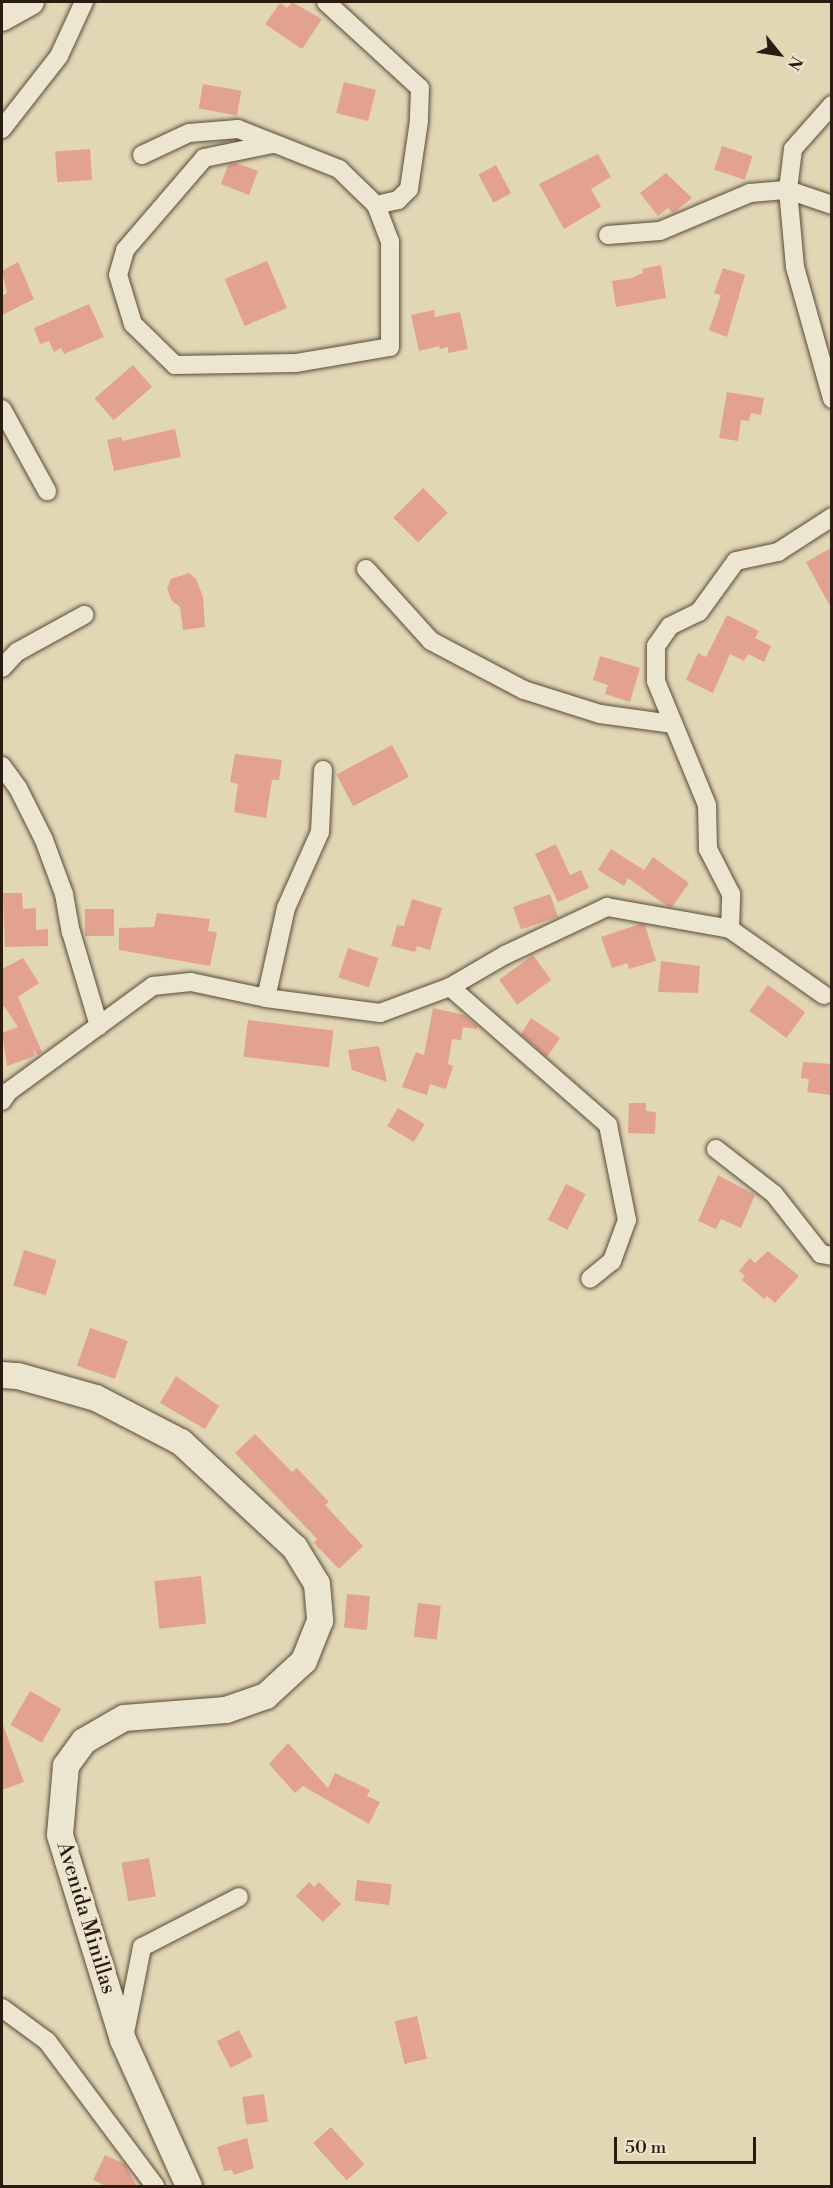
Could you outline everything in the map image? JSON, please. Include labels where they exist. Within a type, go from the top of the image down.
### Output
[{"type":"street","points":[[2,18],[31,2]]},
{"type":"street","points":[[2,129],[59,56],[84,2]]},
{"type":"street","points":[[326,2],[420,88],[419,121],[409,189],[398,200],[376,205]]},
{"type":"street","points":[[831,105],[793,149],[788,190],[795,267],[831,399]]},
{"type":"street","points":[[142,155],[198,132],[238,129],[339,169],[376,205],[390,241],[390,347],[295,363],[175,365],[133,324],[118,276],[125,250],[204,158],[272,144]]},
{"type":"street","points":[[608,235],[660,231],[750,193],[788,190],[831,205]]},
{"type":"street","points":[[2,409],[47,491]]},
{"type":"street","points":[[730,929],[731,894],[708,849],[707,805],[656,681],[656,646],[670,626],[699,612],[736,561],[778,552],[831,517]]},
{"type":"street","points":[[366,569],[431,641],[524,690],[600,714],[674,724]]},
{"type":"street","points":[[2,668],[17,652],[84,615]]},
{"type":"street","points":[[2,766],[18,788],[45,840],[64,894],[71,932],[99,1026]]},
{"type":"street","points":[[266,998],[286,908],[320,832],[323,770]]},
{"type":"street","points":[[4,1092],[153,986],[191,982],[266,998],[380,1013],[450,987],[504,955],[607,907],[730,929],[824,995]]},
{"type":"street","points":[[450,987],[608,1125],[627,1221],[612,1261],[590,1279]]},
{"type":"street","points":[[716,1149],[774,1194],[821,1254],[831,1256]]},
{"type":"street","name":"Avenida Minillas","points":[[2,1375],[18,1376],[96,1398],[181,1442],[295,1548],[316,1584],[320,1621],[304,1661],[266,1695],[226,1710],[124,1718],[84,1741],[66,1766],[60,1835],[123,2040],[189,2187]]},
{"type":"street","points":[[123,2040],[142,1947],[239,1897]]},
{"type":"street","points":[[2,2008],[47,2042],[155,2187]]},
{"type":"building","points":[[292,2],[322,19],[302,49],[265,24],[280,3],[287,8]]},
{"type":"building","points":[[344,82],[376,90],[368,121],[336,113]]},
{"type":"building","points":[[203,84],[241,91],[237,115],[199,109]]},
{"type":"building","points":[[722,146],[752,156],[745,180],[714,170]]},
{"type":"building","points":[[90,149],[92,180],[57,182],[55,151]]},
{"type":"building","points":[[598,154],[611,177],[591,189],[601,207],[564,229],[539,184]]},
{"type":"building","points":[[236,163],[258,171],[249,195],[221,184],[228,165]]},
{"type":"building","points":[[496,165],[511,193],[493,203],[478,174]]},
{"type":"building","points":[[666,173],[692,198],[673,213],[668,208],[658,216],[640,193]]},
{"type":"building","points":[[267,261],[287,308],[245,326],[225,279]]},
{"type":"building","points":[[18,262],[34,299],[2,315],[2,296],[7,293],[2,271]]},
{"type":"building","points":[[661,265],[666,298],[616,307],[612,281],[632,278],[643,273],[642,269]]},
{"type":"building","points":[[723,268],[745,275],[727,337],[709,330],[721,295],[714,293]]},
{"type":"building","points":[[89,304],[104,337],[64,354],[61,348],[54,352],[49,341],[40,344],[34,328]]},
{"type":"building","points":[[434,310],[435,317],[460,312],[468,349],[448,353],[448,347],[440,349],[439,346],[419,351],[411,315]]},
{"type":"building","points":[[133,365],[152,387],[114,420],[95,398]]},
{"type":"building","points":[[727,392],[764,398],[761,415],[751,413],[749,421],[741,420],[738,441],[719,438]]},
{"type":"building","points":[[175,429],[181,457],[114,471],[107,440],[121,437],[122,441]]},
{"type":"building","points":[[423,488],[448,513],[418,542],[393,518]]},
{"type":"building","points":[[831,548],[831,608],[806,562]]},
{"type":"building","points":[[189,573],[196,579],[203,597],[205,627],[183,630],[180,607],[172,601],[167,589],[171,579]]},
{"type":"building","points":[[727,615],[759,631],[755,638],[771,646],[764,662],[748,654],[744,661],[730,654],[713,693],[686,680],[698,653],[706,657]]},
{"type":"building","points":[[600,656],[640,668],[630,702],[605,694],[608,685],[593,680]]},
{"type":"building","points":[[392,745],[409,777],[353,806],[336,775]]},
{"type":"building","points":[[235,754],[282,760],[279,780],[272,780],[266,818],[234,812],[238,784],[230,782]]},
{"type":"building","points":[[556,844],[570,875],[581,870],[589,888],[558,902],[535,854]]},
{"type":"building","points":[[611,849],[644,870],[653,857],[689,883],[672,907],[667,906],[628,878],[624,886],[598,870]]},
{"type":"building","points":[[3,893],[22,893],[23,909],[36,908],[36,930],[48,929],[48,946],[5,947]]},
{"type":"building","points":[[550,894],[558,917],[521,929],[513,907]]},
{"type":"building","points":[[412,899],[442,908],[430,950],[417,946],[415,952],[391,946],[397,925],[404,926]]},
{"type":"building","points":[[85,909],[114,909],[114,936],[85,936]]},
{"type":"building","points":[[157,913],[210,919],[208,931],[217,932],[210,966],[119,950],[119,928],[154,927]]},
{"type":"building","points":[[640,924],[645,925],[656,961],[629,969],[627,963],[612,968],[601,937]]},
{"type":"building","points":[[348,948],[378,958],[369,987],[338,977]]},
{"type":"building","points":[[533,955],[551,980],[517,1005],[499,980]]},
{"type":"building","points":[[23,958],[39,983],[18,997],[42,1052],[37,1055],[33,1049],[35,1056],[7,1066],[2,1033],[18,1027],[4,1006],[2,1008],[2,969]]},
{"type":"building","points":[[661,961],[700,966],[698,993],[658,992]]},
{"type":"building","points":[[768,985],[805,1012],[786,1038],[749,1011]]},
{"type":"building","points":[[433,1008],[464,1015],[477,1026],[477,1029],[463,1027],[461,1040],[452,1039],[448,1064],[453,1066],[446,1089],[430,1084],[427,1095],[402,1087],[416,1052],[424,1055]]},
{"type":"building","points":[[531,1018],[560,1038],[547,1057],[521,1034]]},
{"type":"building","points":[[248,1020],[333,1030],[329,1067],[243,1057]]},
{"type":"building","points":[[379,1046],[387,1082],[352,1070],[348,1050]]},
{"type":"building","points":[[803,1062],[831,1064],[831,1095],[807,1092],[809,1079],[801,1078]]},
{"type":"building","points":[[629,1103],[646,1103],[646,1111],[656,1112],[655,1134],[628,1133]]},
{"type":"building","points":[[398,1108],[425,1124],[414,1142],[387,1126]]},
{"type":"building","points":[[718,1175],[755,1195],[741,1228],[721,1219],[716,1229],[698,1221]]},
{"type":"building","points":[[566,1184],[586,1194],[567,1230],[548,1220]]},
{"type":"building","points":[[24,1250],[57,1260],[46,1295],[13,1285]]},
{"type":"building","points":[[768,1251],[799,1276],[775,1303],[767,1296],[764,1299],[742,1280],[745,1276],[739,1271],[750,1258],[755,1263]]},
{"type":"building","points":[[90,1328],[128,1341],[115,1379],[77,1366]]},
{"type":"building","points":[[176,1376],[219,1406],[205,1429],[160,1403]]},
{"type":"building","points":[[255,1434],[292,1472],[297,1468],[329,1502],[325,1505],[363,1546],[339,1569],[314,1543],[317,1539],[235,1453]]},
{"type":"building","points":[[201,1576],[206,1624],[159,1629],[154,1581]]},
{"type":"building","points":[[347,1594],[370,1596],[367,1630],[344,1628]]},
{"type":"building","points":[[418,1603],[441,1606],[437,1640],[414,1637]]},
{"type":"building","points":[[30,1691],[61,1709],[42,1743],[10,1725]]},
{"type":"building","points":[[2,1726],[24,1782],[2,1790]]},
{"type":"building","points":[[288,1743],[328,1788],[335,1773],[370,1790],[367,1796],[380,1802],[369,1824],[303,1786],[295,1793],[269,1764]]},
{"type":"building","points":[[149,1858],[156,1896],[128,1901],[121,1863]]},
{"type":"building","points":[[357,1880],[392,1884],[389,1905],[354,1901]]},
{"type":"building","points":[[309,1882],[314,1887],[319,1882],[341,1904],[323,1922],[296,1896]]},
{"type":"building","points":[[417,2016],[427,2059],[404,2064],[395,2021]]},
{"type":"building","points":[[239,2030],[253,2057],[230,2068],[217,2041]]},
{"type":"building","points":[[264,2094],[268,2122],[246,2125],[242,2097]]},
{"type":"building","points":[[331,2127],[364,2164],[347,2180],[313,2143]]},
{"type":"building","points":[[247,2138],[254,2168],[234,2175],[232,2170],[224,2171],[217,2147]]},
{"type":"building","points":[[105,2155],[125,2164],[137,2187],[108,2187],[93,2180]]}]
